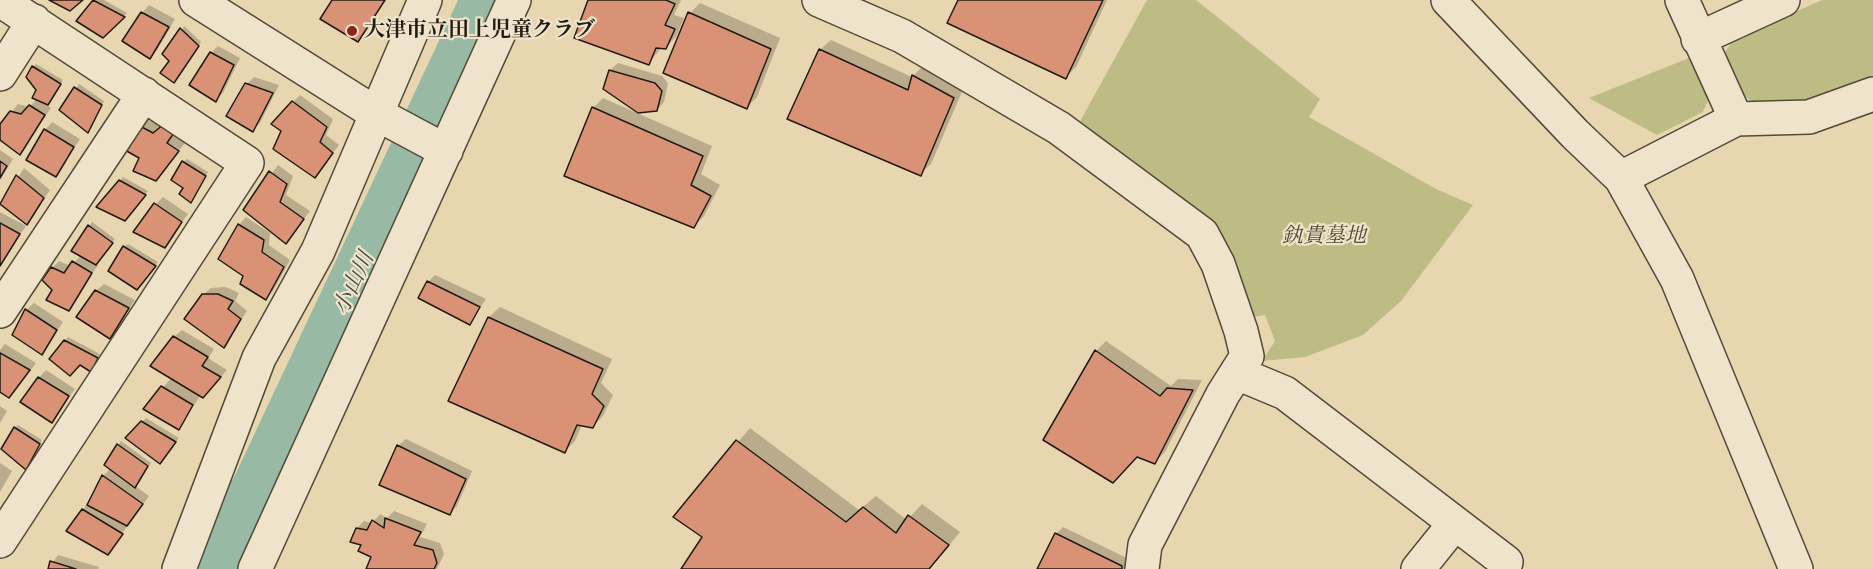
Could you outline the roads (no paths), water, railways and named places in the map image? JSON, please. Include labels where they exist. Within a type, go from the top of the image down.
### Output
[{"type":"street","points":[[0,0],[247,163],[0,541]]},
{"type":"street","points":[[196,0],[375,113],[446,152]]},
{"type":"street","points":[[179,569],[259,358],[318,251],[425,0]]},
{"type":"street","points":[[255,569],[514,0]]},
{"type":"street","points":[[819,0],[902,36],[1059,129],[1202,234],[1218,264],[1247,356],[1145,545],[1142,569]]},
{"type":"street","points":[[1448,0],[1575,134],[1621,178],[1677,279],[1796,569]]},
{"type":"street","points":[[1682,0],[1736,119]]},
{"type":"street","points":[[1698,39],[1783,0]]},
{"type":"street","points":[[0,74],[34,21]]},
{"type":"street","points":[[0,311],[144,94]]},
{"type":"street","points":[[1621,178],[1736,119],[1809,117],[1873,94]]},
{"type":"street","points":[[1237,373],[1285,393],[1506,562]]},
{"type":"street","points":[[1418,569],[1455,523]]},
{"type":"waterway","name":"小山川","points":[[226,569],[232,536],[261,486],[489,0]]},
{"type":"place","name":"大津市立田上児童クラブ","points":[[352,31]]},
{"type":"park label","name":"釻貴墓地","points":[[1324,237]]}]
